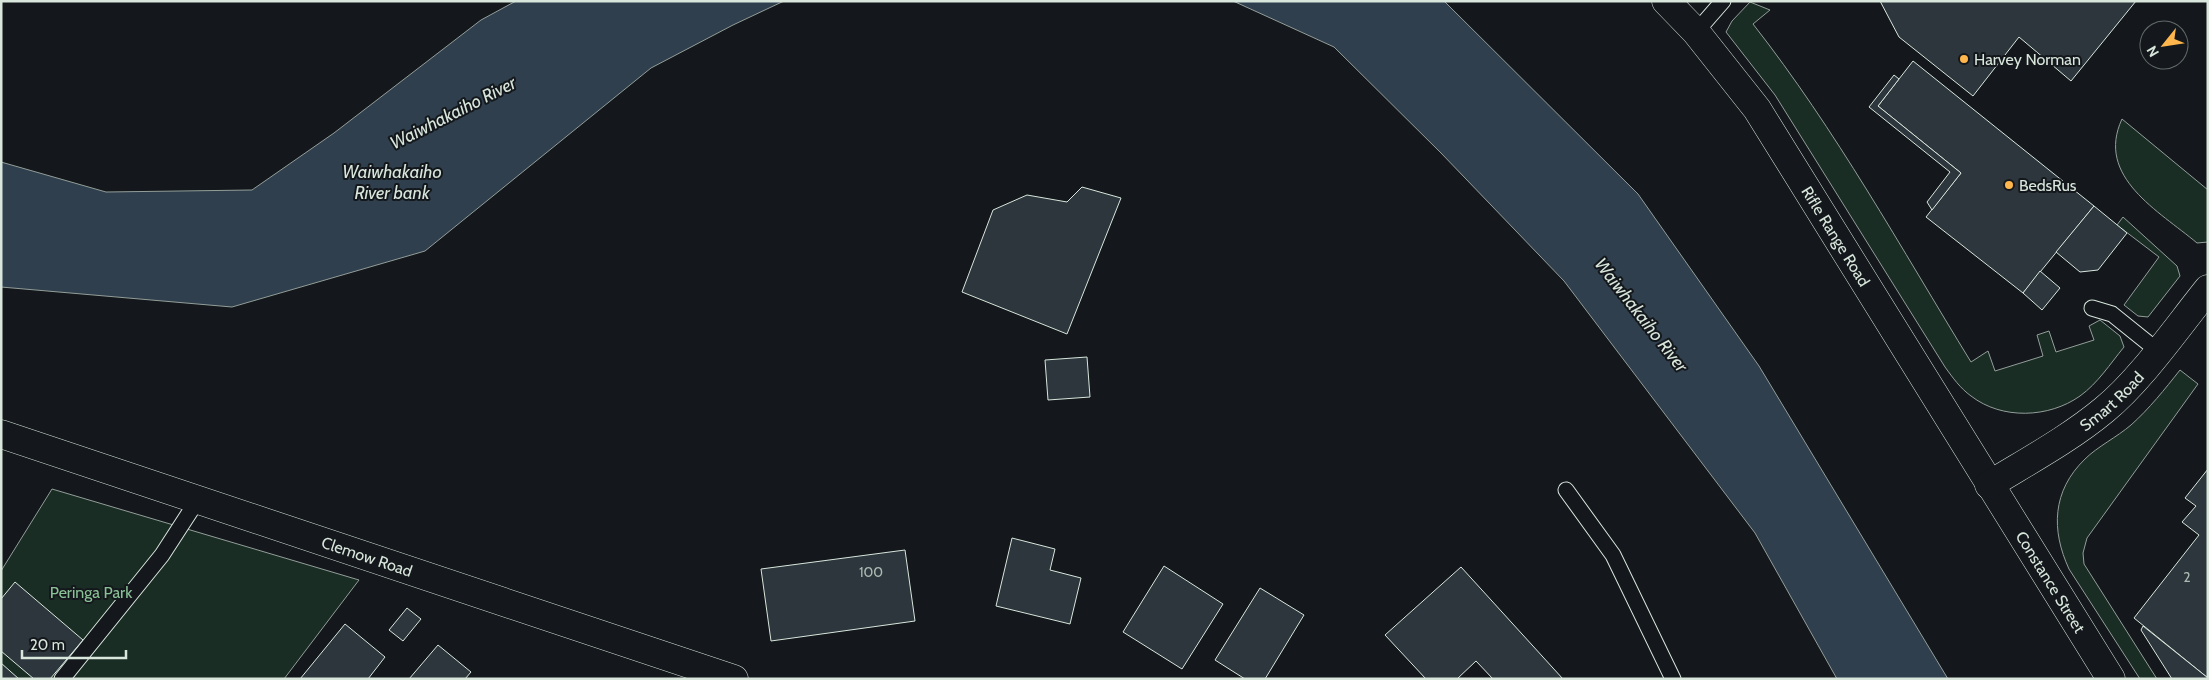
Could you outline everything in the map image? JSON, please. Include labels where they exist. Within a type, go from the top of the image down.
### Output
[{"type":"street","name":"Rifle Range Road","points":[[1666,1],[1696,32],[1756,109],[1989,485]]},
{"type":"street","name":"Smart Road","points":[[1989,485],[2076,432],[2106,409],[2158,351],[2208,289]]},
{"type":"street","name":"Clemow Road","points":[[1,434],[734,679]]},
{"type":"street","name":"Constance Street","points":[[1989,485],[2112,679]]},
{"type":"lane","points":[[1696,32],[1723,1]]},
{"type":"lane","points":[[2092,308],[2112,314],[2158,351]]},
{"type":"lane","points":[[1566,490],[1613,555],[1673,679]]},
{"type":"lane","points":[[62,679],[162,555],[197,501]]},
{"type":"green space","points":[[1750,2],[1770,10],[1753,24],[1840,147],[1971,362],[1988,351],[1995,371],[2043,356],[2037,335],[2049,331],[2056,352],[2094,340],[2089,326],[2100,320],[2120,336],[2124,347],[2104,373],[2086,391],[2068,403],[2054,409],[2025,413],[1997,409],[1983,404],[1957,383],[1945,367],[1775,95],[1726,32],[1732,21]]},
{"type":"green space","points":[[2122,119],[2208,190],[2208,242],[2197,243],[2149,205],[2135,191],[2124,175],[2117,158],[2116,140]]},
{"type":"green space","points":[[2123,217],[2177,266],[2180,276],[2148,317],[2138,316],[2124,305],[2159,257],[2117,225]]},
{"type":"green space","points":[[2180,370],[2198,384],[2087,538],[2083,553],[2084,564],[2157,679],[2140,679],[2069,569],[2059,540],[2058,511],[2066,484],[2074,471],[2101,446],[2138,419]]},
{"type":"green space","name":"Peringa Park","points":[[52,489],[359,580],[284,679],[1,679],[1,571]]},
{"type":"water","name":"Waiwhakaiho River bank","points":[[516,1],[784,1],[733,25],[651,68],[425,251],[232,307],[1,287],[1,162],[106,192],[252,190],[334,133],[481,20]]},
{"type":"water","name":"Waiwhakaiho River","points":[[1233,1],[1444,1],[1638,194],[1759,366],[1948,679],[1837,679],[1755,533],[1564,281],[1441,153],[1334,47]]},
{"type":"building","name":"Harvey Norman","points":[[1880,1],[2136,1],[2071,81],[2019,37],[1973,96],[1899,37]]},
{"type":"building","name":"BedsRus","points":[[1913,61],[2094,206],[2023,293],[1926,217],[1961,173],[1878,106]]},
{"type":"building","points":[[1894,75],[1899,79],[1878,106],[1961,173],[1932,210],[1927,202],[1950,172],[1869,107]]},
{"type":"building","points":[[1082,187],[1121,198],[1067,334],[962,292],[993,210],[1027,195],[1067,202]]},
{"type":"building","points":[[2094,206],[2127,233],[2098,270],[2080,272],[2056,252]]},
{"type":"building","points":[[2040,271],[2060,288],[2042,310],[2023,293]]},
{"type":"building","points":[[1087,357],[1090,397],[1048,400],[1045,360]]},
{"type":"building","points":[[2208,469],[2208,678],[2134,618],[2199,535],[2182,522],[2196,506],[2185,498]]},
{"type":"building","points":[[1012,538],[1055,549],[1050,570],[1081,578],[1070,624],[996,606]]},
{"type":"building","points":[[905,550],[915,621],[771,641],[761,569]]},
{"type":"building","points":[[1164,566],[1223,604],[1182,669],[1123,632]]},
{"type":"building","points":[[1461,567],[1563,679],[1493,679],[1476,661],[1457,679],[1426,679],[1385,635]]},
{"type":"building","points":[[15,582],[83,640],[50,679],[34,679],[1,651],[1,599]]},
{"type":"building","points":[[1260,588],[1304,615],[1265,679],[1245,679],[1215,660]]},
{"type":"building","points":[[407,608],[421,619],[403,641],[389,630]]},
{"type":"building","points":[[345,624],[385,657],[368,679],[300,679]]},
{"type":"building","points":[[2143,626],[2208,679],[2172,679],[2141,630]]},
{"type":"building","points":[[438,645],[471,672],[465,679],[409,679]]},
{"type":"building","points":[[1,663],[19,679],[1,679]]},
{"type":"place","name":"Harvey Norman","points":[[1964,59]]},
{"type":"place","name":"BedsRus","points":[[2009,185]]}]
